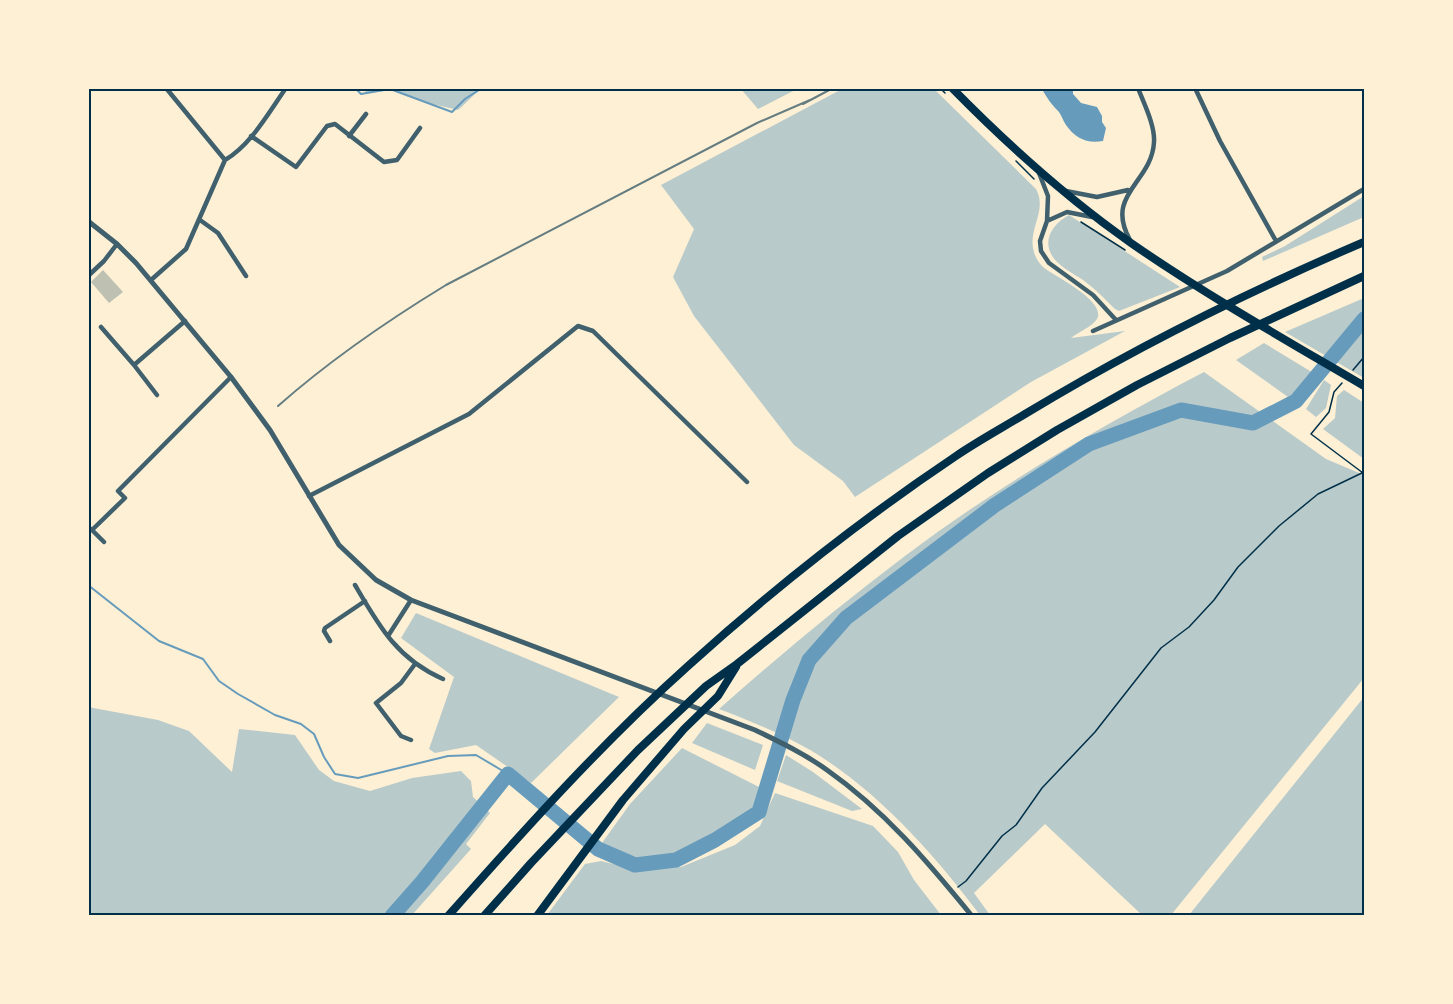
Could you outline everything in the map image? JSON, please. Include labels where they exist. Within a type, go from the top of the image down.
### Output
[{"type":"highway","points":[[952,88],[1036,168],[1131,243],[1363,385]]},
{"type":"highway","points":[[448,915],[536,817],[613,737],[688,665],[824,551],[957,455],[1088,376],[1196,318],[1365,242]]},
{"type":"highway","points":[[484,915],[638,750],[706,686],[898,536],[1008,461],[1137,385],[1251,328],[1365,276]]},
{"type":"highway","points":[[537,915],[652,764],[718,696],[737,664]]},
{"type":"street","points":[[166,88],[225,160]]},
{"type":"street","points":[[172,94],[176,88]]},
{"type":"street","points":[[151,280],[186,249],[225,160],[235,154],[251,136],[286,88]]},
{"type":"street","points":[[1131,243],[1122,217],[1128,190],[1144,172],[1151,156],[1154,140],[1138,88]]},
{"type":"street","points":[[1195,88],[1220,141],[1276,241]]},
{"type":"street","points":[[349,136],[366,114]]},
{"type":"street","points":[[251,136],[296,167],[327,126],[335,124],[384,162],[397,160],[420,128]]},
{"type":"street","points":[[1036,168],[1047,193],[1047,221],[1042,231],[1040,246],[1049,263],[1093,295],[1116,320]]},
{"type":"street","points":[[1093,332],[1227,271],[1365,189]]},
{"type":"street","points":[[1064,190],[1097,197],[1128,190]]},
{"type":"street","points":[[1047,221],[1067,212],[1100,220]]},
{"type":"street","points":[[200,220],[218,233],[246,276]]},
{"type":"street","points":[[88,221],[117,244],[151,280],[231,377],[270,430],[339,545],[376,580],[411,600],[755,730],[827,770],[876,808],[904,836],[972,915]]},
{"type":"street","points":[[88,276],[117,244]]},
{"type":"street","points":[[134,365],[185,321]]},
{"type":"street","points":[[309,496],[469,414],[578,326],[593,331],[747,482]]},
{"type":"street","points":[[102,327],[157,396]]},
{"type":"street","points":[[104,542],[90,529],[125,498],[118,491],[231,377]]},
{"type":"street","points":[[116,482],[122,487]]},
{"type":"street","points":[[355,585],[395,647],[415,664],[443,679]]},
{"type":"street","points":[[388,636],[411,600]]},
{"type":"street","points":[[330,641],[324,631],[325,628],[364,601]]},
{"type":"street","points":[[411,740],[402,736],[376,705],[401,683],[415,664]]},
{"type":"path","points":[[1349,375],[1365,357]]},
{"type":"path","points":[[953,892],[966,881],[1002,836],[1016,825],[1042,788],[1095,732],[1161,648],[1189,627],[1214,600],[1238,567],[1279,526],[1318,494],[1364,472],[1311,434],[1329,412],[1334,392],[1342,383]]},
{"type":"shaded area","points":[[362,89],[391,89],[367,93]]},
{"type":"shaded area","points":[[391,89],[482,89],[458,110],[428,103]]},
{"type":"shaded area","points":[[741,89],[797,89],[758,109]]},
{"type":"shaded area","points":[[842,89],[934,89],[1036,189],[1040,205],[1033,236],[1036,258],[1043,267],[1087,297],[1098,312],[1095,322],[1071,338],[1125,331],[1031,382],[855,497],[843,481],[794,445],[694,316],[673,277],[694,229],[661,185]]},
{"type":"shaded area","points":[[1364,196],[1364,217],[1263,261],[1262,257],[1285,246]]},
{"type":"shaded area","points":[[1069,215],[1180,287],[1119,311],[1115,309],[1087,283],[1059,264],[1051,254],[1048,241],[1050,235],[1057,224]]},
{"type":"shaded area","points":[[1364,298],[1364,378],[1285,332]]},
{"type":"shaded area","points":[[1264,343],[1315,374],[1309,384],[1288,397],[1236,360]]},
{"type":"shaded area","points":[[1204,372],[1326,459],[1364,475],[1364,678],[1171,915],[1142,915],[1045,824],[974,893],[990,915],[980,915],[928,851],[890,812],[848,776],[826,760],[787,738],[719,709],[881,574],[941,530],[1051,458]]},
{"type":"shaded area","points":[[1324,380],[1331,385],[1326,408],[1316,417],[1306,409]]},
{"type":"shaded area","points":[[1344,390],[1364,403],[1364,459],[1323,429],[1335,418],[1337,396]]},
{"type":"shaded area","points":[[416,613],[619,697],[531,783],[476,745],[435,753],[429,749],[454,677],[401,638]]},
{"type":"shaded area","points":[[1364,697],[1364,915],[1189,915]]},
{"type":"shaded area","points":[[88,707],[158,720],[189,731],[232,772],[239,729],[295,735],[319,770],[334,781],[370,791],[412,778],[461,771],[471,781],[473,797],[490,813],[466,844],[471,849],[412,915],[89,915]]},
{"type":"shaded area","points":[[707,723],[763,745],[755,770],[692,743]]},
{"type":"shaded area","points":[[682,748],[759,787],[754,809],[699,845],[668,857],[636,859],[602,843],[630,804]]},
{"type":"shaded area","points":[[786,755],[862,809],[852,811],[777,781]]},
{"type":"shaded area","points":[[775,793],[873,826],[898,852],[914,880],[941,915],[547,915],[585,864],[601,861],[630,868],[681,867],[735,845],[760,826]]},
{"type":"water","points":[[1042,89],[1073,89],[1073,94],[1081,103],[1097,107],[1106,128],[1103,141],[1087,141],[1073,133]]},
{"type":"building","points":[[103,270],[123,292],[109,303],[91,282]]},
{"type":"waterway","points":[[355,88],[361,94],[390,89],[452,112],[465,99],[482,88]]},
{"type":"waterway","points":[[392,916],[508,774],[598,849],[635,865],[676,860],[715,840],[759,812],[793,700],[809,660],[846,618],[995,505],[1089,444],[1181,410],[1253,423],[1296,401],[1364,319]]},
{"type":"waterway","points":[[88,585],[159,641],[203,659],[219,681],[238,694],[275,715],[301,724],[314,734],[324,757],[335,774],[358,778],[448,756],[476,755],[508,774]]},
{"type":"railway","points":[[803,104],[833,88]]},
{"type":"railway","points":[[278,406],[359,342],[446,285],[757,123],[810,100]]}]
